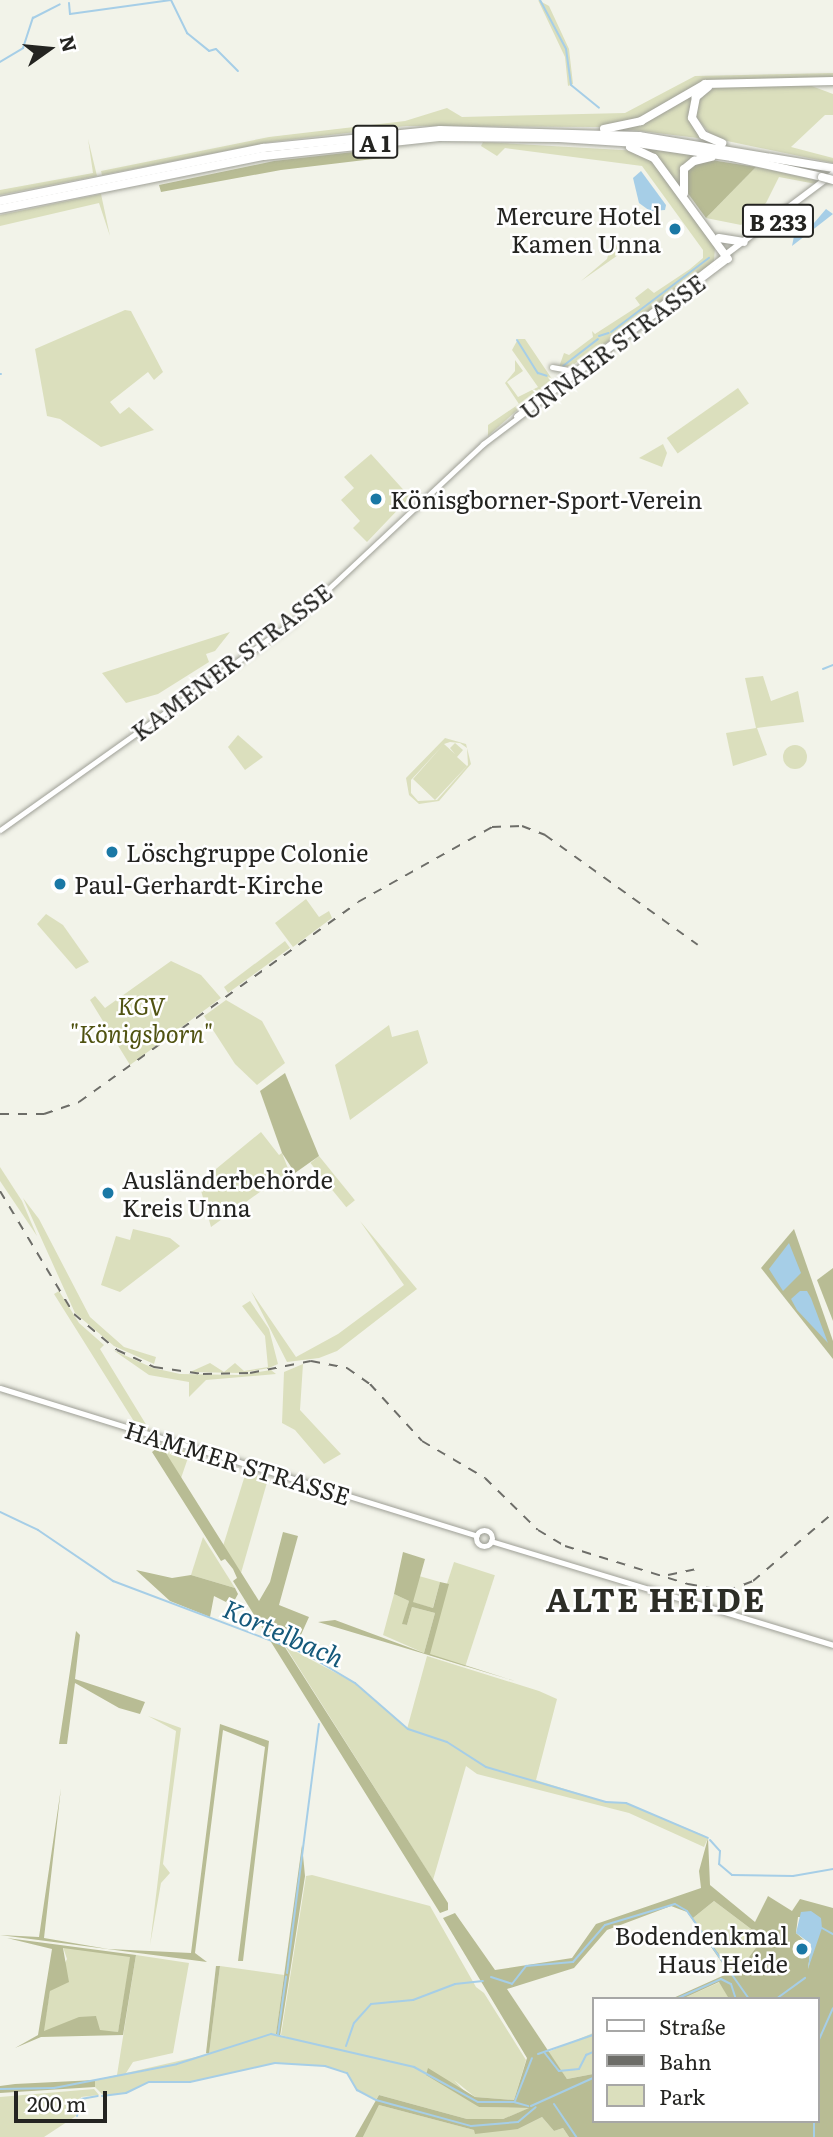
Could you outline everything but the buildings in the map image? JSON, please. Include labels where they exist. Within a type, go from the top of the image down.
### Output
[{"type":"highway","points":[[584,131],[640,121],[705,85],[833,83]]},
{"type":"highway","points":[[733,153],[704,135],[695,124],[693,104],[705,89],[725,84],[833,83]]},
{"type":"highway","name":"A 1","points":[[0,209],[112,182],[358,135],[484,128],[584,131],[833,168]]},
{"type":"highway","name":"A 1","points":[[112,182],[264,156],[369,142],[486,136],[610,141],[733,153],[822,177],[833,177]]},
{"type":"highway","points":[[610,141],[654,158],[729,255]]},
{"type":"highway","points":[[729,255],[719,238],[684,195],[682,174],[702,158],[733,153]]},
{"type":"highway","name":"A 1","points":[[0,201],[94,186]]},
{"type":"highway","points":[[719,238],[744,242]]},
{"type":"main road","name":"UNNAER STRASSE","points":[[512,421],[833,177]]},
{"type":"main road","name":"UNNAER STRASSE","points":[[560,382],[572,370],[833,177]]},
{"type":"main road","points":[[552,367],[572,370]]},
{"type":"main road","name":"KAMENER STRASSE","points":[[0,830],[295,620],[512,421]]},
{"type":"main road","name":"HAMMER STRASSE","points":[[0,1388],[477,1536]]},
{"type":"main road","points":[[491,1541],[486,1531],[477,1536],[481,1545],[491,1541],[833,1645]]},
{"type":"green space","points":[[538,0],[549,6],[569,49],[573,84],[568,86],[565,57]]},
{"type":"green space","points":[[833,73],[833,79],[720,80],[639,119],[605,127],[406,126],[271,142],[102,175],[101,171],[269,137],[405,121],[447,108],[462,117],[625,113],[695,76]]},
{"type":"green space","points":[[809,85],[833,94],[833,115],[825,115],[791,147],[833,158],[833,163],[727,141],[711,135],[696,117],[699,98],[716,87]]},
{"type":"green space","points":[[700,88],[691,107],[706,139],[624,129]]},
{"type":"green space","points":[[88,139],[97,176],[0,195],[0,190],[93,173]]},
{"type":"green space","points":[[483,142],[639,151],[651,159],[715,247],[714,261],[618,335],[571,366],[559,367],[564,353],[569,355],[593,337],[592,331],[595,334],[640,305],[635,298],[648,288],[654,293],[690,269],[703,258],[703,250],[642,166],[505,148],[497,156],[481,146]]},
{"type":"green space","points":[[389,148],[390,157],[281,170],[161,192],[159,185],[274,161]]},
{"type":"green space","points":[[646,150],[700,156],[682,168],[680,189]]},
{"type":"green space","points":[[711,160],[756,167],[706,218],[684,188],[689,167]]},
{"type":"green space","points":[[756,167],[820,181],[816,184],[779,177],[766,203],[741,225],[706,218]]},
{"type":"green space","points":[[101,194],[110,236],[99,203],[0,226],[0,215]]},
{"type":"green space","points":[[613,239],[621,253],[581,281],[607,259]]},
{"type":"green space","points":[[125,310],[131,311],[163,372],[154,380],[148,372],[110,402],[120,414],[129,407],[154,430],[101,447],[60,419],[47,416],[35,349]]},
{"type":"green space","points":[[518,339],[525,339],[552,379],[488,436],[488,425],[519,404],[505,383],[515,371],[515,360],[523,371],[507,382],[518,397],[538,387],[512,350]]},
{"type":"green space","points":[[738,388],[749,404],[678,453],[667,438]]},
{"type":"green space","points":[[663,444],[667,453],[662,467],[639,458]]},
{"type":"green space","name":"Könisgborner-Sport-Verein","points":[[371,454],[410,497],[367,542],[353,528],[360,521],[341,500],[354,488],[344,477]]},
{"type":"green space","points":[[230,632],[215,651],[206,654],[209,662],[158,694],[126,703],[102,673]]},
{"type":"green space","points":[[763,676],[771,701],[798,691],[804,722],[757,728],[767,755],[733,766],[726,733],[756,728],[745,678]]},
{"type":"green space","points":[[238,735],[263,757],[245,770],[228,747]]},
{"type":"green space","points":[[445,738],[466,744],[471,764],[439,801],[419,804],[409,795],[406,778]],"holes":[[[450,742],[460,743],[467,748],[468,765],[437,800],[418,801],[411,793],[411,780],[443,745],[413,779],[435,800],[467,766],[457,757],[463,750],[455,743],[450,748],[455,754],[444,744]]]},
{"type":"green space","points":[[795,745],[806,752],[807,757],[800,768],[795,769],[784,762],[783,757],[790,746]]},
{"type":"green space","points":[[306,899],[319,917],[329,911],[332,918],[293,947],[275,923]]},
{"type":"green space","points":[[46,914],[63,925],[89,962],[76,969],[37,924]]},
{"type":"green space","points":[[285,941],[290,948],[228,993],[224,987]]},
{"type":"green space","name":"KGV \"Königsborn\"","points":[[171,961],[201,975],[221,998],[130,1065],[90,1000],[95,996],[105,1008]]},
{"type":"green space","points":[[226,1000],[262,1021],[285,1063],[257,1085],[235,1064],[204,1016]]},
{"type":"green space","points":[[389,1025],[392,1037],[418,1030],[428,1063],[350,1120],[335,1065]]},
{"type":"green space","points":[[285,1073],[319,1156],[295,1173],[282,1153],[260,1091]]},
{"type":"green space","points":[[261,1132],[279,1155],[282,1153],[289,1171],[211,1227],[199,1183]]},
{"type":"green space","points":[[319,1156],[355,1200],[346,1207],[310,1163]]},
{"type":"green space","points":[[0,1167],[22,1201],[37,1236],[0,1181]]},
{"type":"green space","points":[[23,1198],[39,1219],[90,1317],[124,1347],[156,1357],[154,1364],[114,1346],[75,1313]]},
{"type":"green space","points":[[360,1221],[417,1289],[337,1351],[319,1358],[287,1362],[251,1291],[296,1357],[338,1334],[404,1285]]},
{"type":"green space","points":[[133,1229],[170,1238],[180,1246],[120,1292],[101,1285],[116,1236],[130,1240]]},
{"type":"green space","points":[[794,1229],[833,1341],[833,1359],[761,1268]]},
{"type":"green space","points":[[833,1268],[833,1321],[817,1280]]},
{"type":"green space","points":[[59,1291],[79,1323],[104,1345],[100,1349],[150,1431],[132,1426],[135,1423],[54,1294]]},
{"type":"green space","points":[[250,1301],[269,1329],[278,1364],[269,1368],[241,1373],[190,1372],[210,1363],[224,1372],[235,1363],[244,1371],[268,1367],[265,1336],[242,1306]]},
{"type":"green space","points":[[113,1350],[153,1368],[180,1374],[240,1375],[271,1370],[276,1374],[206,1380],[189,1397],[189,1382],[149,1375]]},
{"type":"green space","points":[[303,1364],[300,1410],[341,1454],[324,1464],[295,1430],[282,1423],[284,1372]]},
{"type":"green space","points":[[150,1439],[159,1442],[259,1601],[270,1582],[283,1532],[298,1536],[279,1605],[309,1617],[300,1637],[281,1641],[448,1903],[448,1910],[440,1913],[233,1581],[237,1578],[233,1569],[225,1559],[221,1561],[152,1452],[156,1449]]},
{"type":"green space","points":[[158,1444],[190,1452],[180,1481],[162,1451]]},
{"type":"green space","points":[[246,1472],[268,1479],[241,1573],[223,1546]]},
{"type":"green space","points":[[203,1537],[235,1588],[191,1575]]},
{"type":"green space","points":[[403,1552],[425,1559],[413,1602],[433,1608],[440,1582],[449,1584],[430,1654],[515,1681],[318,1622],[335,1620],[424,1653],[435,1613],[412,1607],[407,1625],[402,1624],[409,1601],[394,1594]]},
{"type":"green space","points":[[454,1562],[495,1575],[465,1667],[424,1653]]},
{"type":"green space","points":[[136,1570],[172,1578],[191,1575],[235,1588],[238,1594],[232,1605],[214,1596],[210,1617],[170,1601]]},
{"type":"green space","points":[[419,1576],[440,1582],[433,1608],[412,1602]]},
{"type":"green space","points":[[394,1594],[409,1601],[403,1624],[407,1625],[412,1607],[435,1613],[424,1653],[383,1635]]},
{"type":"green space","points":[[76,1631],[80,1635],[75,1679],[145,1702],[140,1714],[119,1708],[75,1683],[67,1744],[59,1744]]},
{"type":"green space","points":[[285,1646],[355,1683],[407,1729],[427,1656],[557,1699],[536,1780],[606,1802],[626,1803],[703,1835],[708,1838],[704,1847],[629,1813],[477,1774],[466,1766],[433,1880]]},
{"type":"green space","points":[[148,1716],[181,1728],[163,1864],[170,1873],[161,1883],[150,1945],[176,1731]]},
{"type":"green space","points":[[220,1724],[269,1741],[243,1961],[238,1961],[265,1747],[223,1730],[195,1953],[207,1962],[0,1935],[39,1937],[61,1788],[44,1938],[108,1949],[191,1953]]},
{"type":"green space","points":[[708,1838],[710,1885],[755,1922],[768,1896],[792,1911],[800,1899],[833,1908],[833,2137],[569,2137],[563,2128],[554,2131],[542,2117],[518,2129],[475,2134],[474,2130],[379,2105],[363,2137],[355,2137],[379,2095],[467,2119],[503,2119],[529,2108],[479,2107],[426,2075],[428,2068],[475,2097],[514,2100],[527,2058],[443,1918],[455,1913],[495,1970],[572,1958],[596,1924],[701,1888],[699,1871]],"holes":[[[714,1901],[763,1938],[741,1968],[732,1972],[693,1918]],[[798,1917],[821,1918],[808,1969],[811,1946],[796,1933]]]},
{"type":"green space","points":[[302,1845],[305,1876],[280,2036],[276,2034]]},
{"type":"green space","points":[[312,1875],[430,1906],[476,1987],[484,1993],[526,2060],[514,2100],[475,2097],[454,2080],[479,2107],[530,2108],[503,2119],[467,2119],[379,2095],[376,2100],[357,2090],[347,2073],[325,2066],[275,2063],[190,2082],[149,2082],[126,2093],[104,2096],[95,2087],[95,2080],[117,2075],[136,1955],[189,1963],[173,2053],[133,2062],[126,2073],[209,2054],[220,1966],[284,1975],[276,2035],[297,2040],[281,2035],[306,1876]]},
{"type":"green space","points":[[714,1901],[763,1938],[741,1968],[732,1972],[693,1918]]},
{"type":"green space","points":[[7,1938],[136,1955],[123,2035],[41,2037],[15,2048],[38,2035],[52,1949]],"holes":[[[63,1948],[130,1957],[118,2032],[100,2030],[96,2016],[79,2017],[44,2031],[50,1991],[69,1982]]]},
{"type":"green space","points":[[63,1947],[131,1956],[118,2032],[99,2031],[96,2017],[43,2032],[50,1991],[67,1959]]},
{"type":"green space","points":[[216,1966],[220,1966],[209,2054],[206,2053]]},
{"type":"green space","points":[[720,1982],[728,1997],[686,1997]]},
{"type":"green space","points":[[592,2033],[592,2074],[567,2079],[548,2052]]},
{"type":"green space","points":[[95,2080],[95,2087],[0,2093],[0,2086]]},
{"type":"green space","points":[[94,2089],[99,2095],[81,2097],[76,2116],[44,2137],[0,2137],[0,2097]]},
{"type":"green space","points":[[379,2105],[474,2130],[518,2129],[542,2117],[554,2131],[563,2128],[569,2137],[363,2137]]},
{"type":"water","points":[[641,171],[666,205],[665,210],[650,211],[639,203],[633,178]]},
{"type":"water","points":[[826,209],[833,214],[792,246],[794,236],[787,235],[814,223]]},
{"type":"water","points":[[789,1243],[801,1273],[783,1291],[769,1269]]},
{"type":"water","points":[[800,1291],[807,1291],[811,1298],[828,1343],[797,1310],[791,1299]]},
{"type":"water","points":[[811,1911],[821,1918],[822,1928],[808,1969],[811,1944],[796,1933],[801,1912]]},
{"type":"waterway","points":[[69,3],[70,14],[171,0],[187,33],[209,51],[216,49],[238,71]]},
{"type":"waterway","points":[[540,0],[566,49],[571,85],[599,108]]},
{"type":"waterway","points":[[0,62],[23,48],[33,18],[60,4]]},
{"type":"waterway","points":[[611,332],[709,258]]},
{"type":"waterway","points":[[599,336],[609,333]]},
{"type":"waterway","points":[[563,366],[598,339]]},
{"type":"waterway","points":[[517,340],[538,373],[547,376]]},
{"type":"waterway","points":[[823,669],[833,665]]},
{"type":"waterway","name":"Kortelbach","points":[[0,1512],[38,1530],[113,1581],[306,1654],[355,1683],[408,1729],[447,1742],[486,1767],[606,1802],[626,1803],[708,1838]]},
{"type":"waterway","points":[[287,1973],[319,1724]]},
{"type":"waterway","points":[[710,1840],[720,1851],[719,1864],[732,1875],[793,1876],[833,1869]]},
{"type":"waterway","points":[[491,1977],[512,1984],[526,1966],[573,1962],[605,1925],[675,1904],[687,1911],[748,1997]]},
{"type":"waterway","points":[[822,1928],[833,1934]]},
{"type":"waterway","points":[[278,2034],[286,1977]]},
{"type":"waterway","points":[[779,1997],[805,1978]]},
{"type":"waterway","points":[[680,1997],[721,1979],[731,1984],[735,1997]]},
{"type":"waterway","points":[[346,2046],[354,2023],[371,2004],[413,2000],[455,1984],[483,1981]]},
{"type":"waterway","points":[[819,2040],[833,2008]]},
{"type":"waterway","points":[[0,2089],[54,2088],[177,2064],[271,2034],[414,2067],[478,2102],[514,2102],[528,2106]]},
{"type":"waterway","points":[[538,2054],[592,2035]]},
{"type":"waterway","points":[[544,2052],[559,2071],[579,2069],[586,2055],[592,2052]]},
{"type":"waterway","points":[[515,2101],[532,2058]]},
{"type":"waterway","points":[[102,2096],[126,2093],[149,2082],[190,2082],[275,2063],[325,2066],[347,2073],[357,2090],[376,2100],[471,2126],[518,2122],[536,2107]]},
{"type":"waterway","points":[[531,2106],[592,2078]]},
{"type":"waterway","points":[[77,2116],[81,2099],[98,2096]]},
{"type":"waterway","points":[[554,2104],[576,2137]]},
{"type":"waterway","points":[[814,2123],[814,2137]]},
{"type":"railway","points":[[0,1114],[44,1114],[79,1102],[358,902],[492,827],[522,826],[545,835],[698,945]]},
{"type":"railway","points":[[0,1191],[74,1314],[117,1350],[154,1367],[203,1374],[250,1373],[311,1361],[347,1368],[370,1384],[422,1441],[485,1478],[538,1530],[565,1546],[688,1584],[727,1591],[753,1581],[833,1513]]},
{"type":"railway","points":[[668,1575],[701,1568]]},
{"type":"place","name":"Mercure Hotel Kamen Unna","points":[[675,229]]},
{"type":"place","name":"Könisgborner-Sport-Verein","points":[[376,499]]},
{"type":"place","name":"Löschgruppe Colonie","points":[[112,852]]},
{"type":"place","name":"Paul-Gerhardt-Kirche","points":[[60,884]]},
{"type":"place","name":"Ausländerbehörde Kreis Unna","points":[[108,1193]]},
{"type":"place","name":"Bodendenkmal Haus Heide","points":[[802,1949]]},
{"type":"district","name":"ALTE HEIDE","points":[[656,1598]]}]
